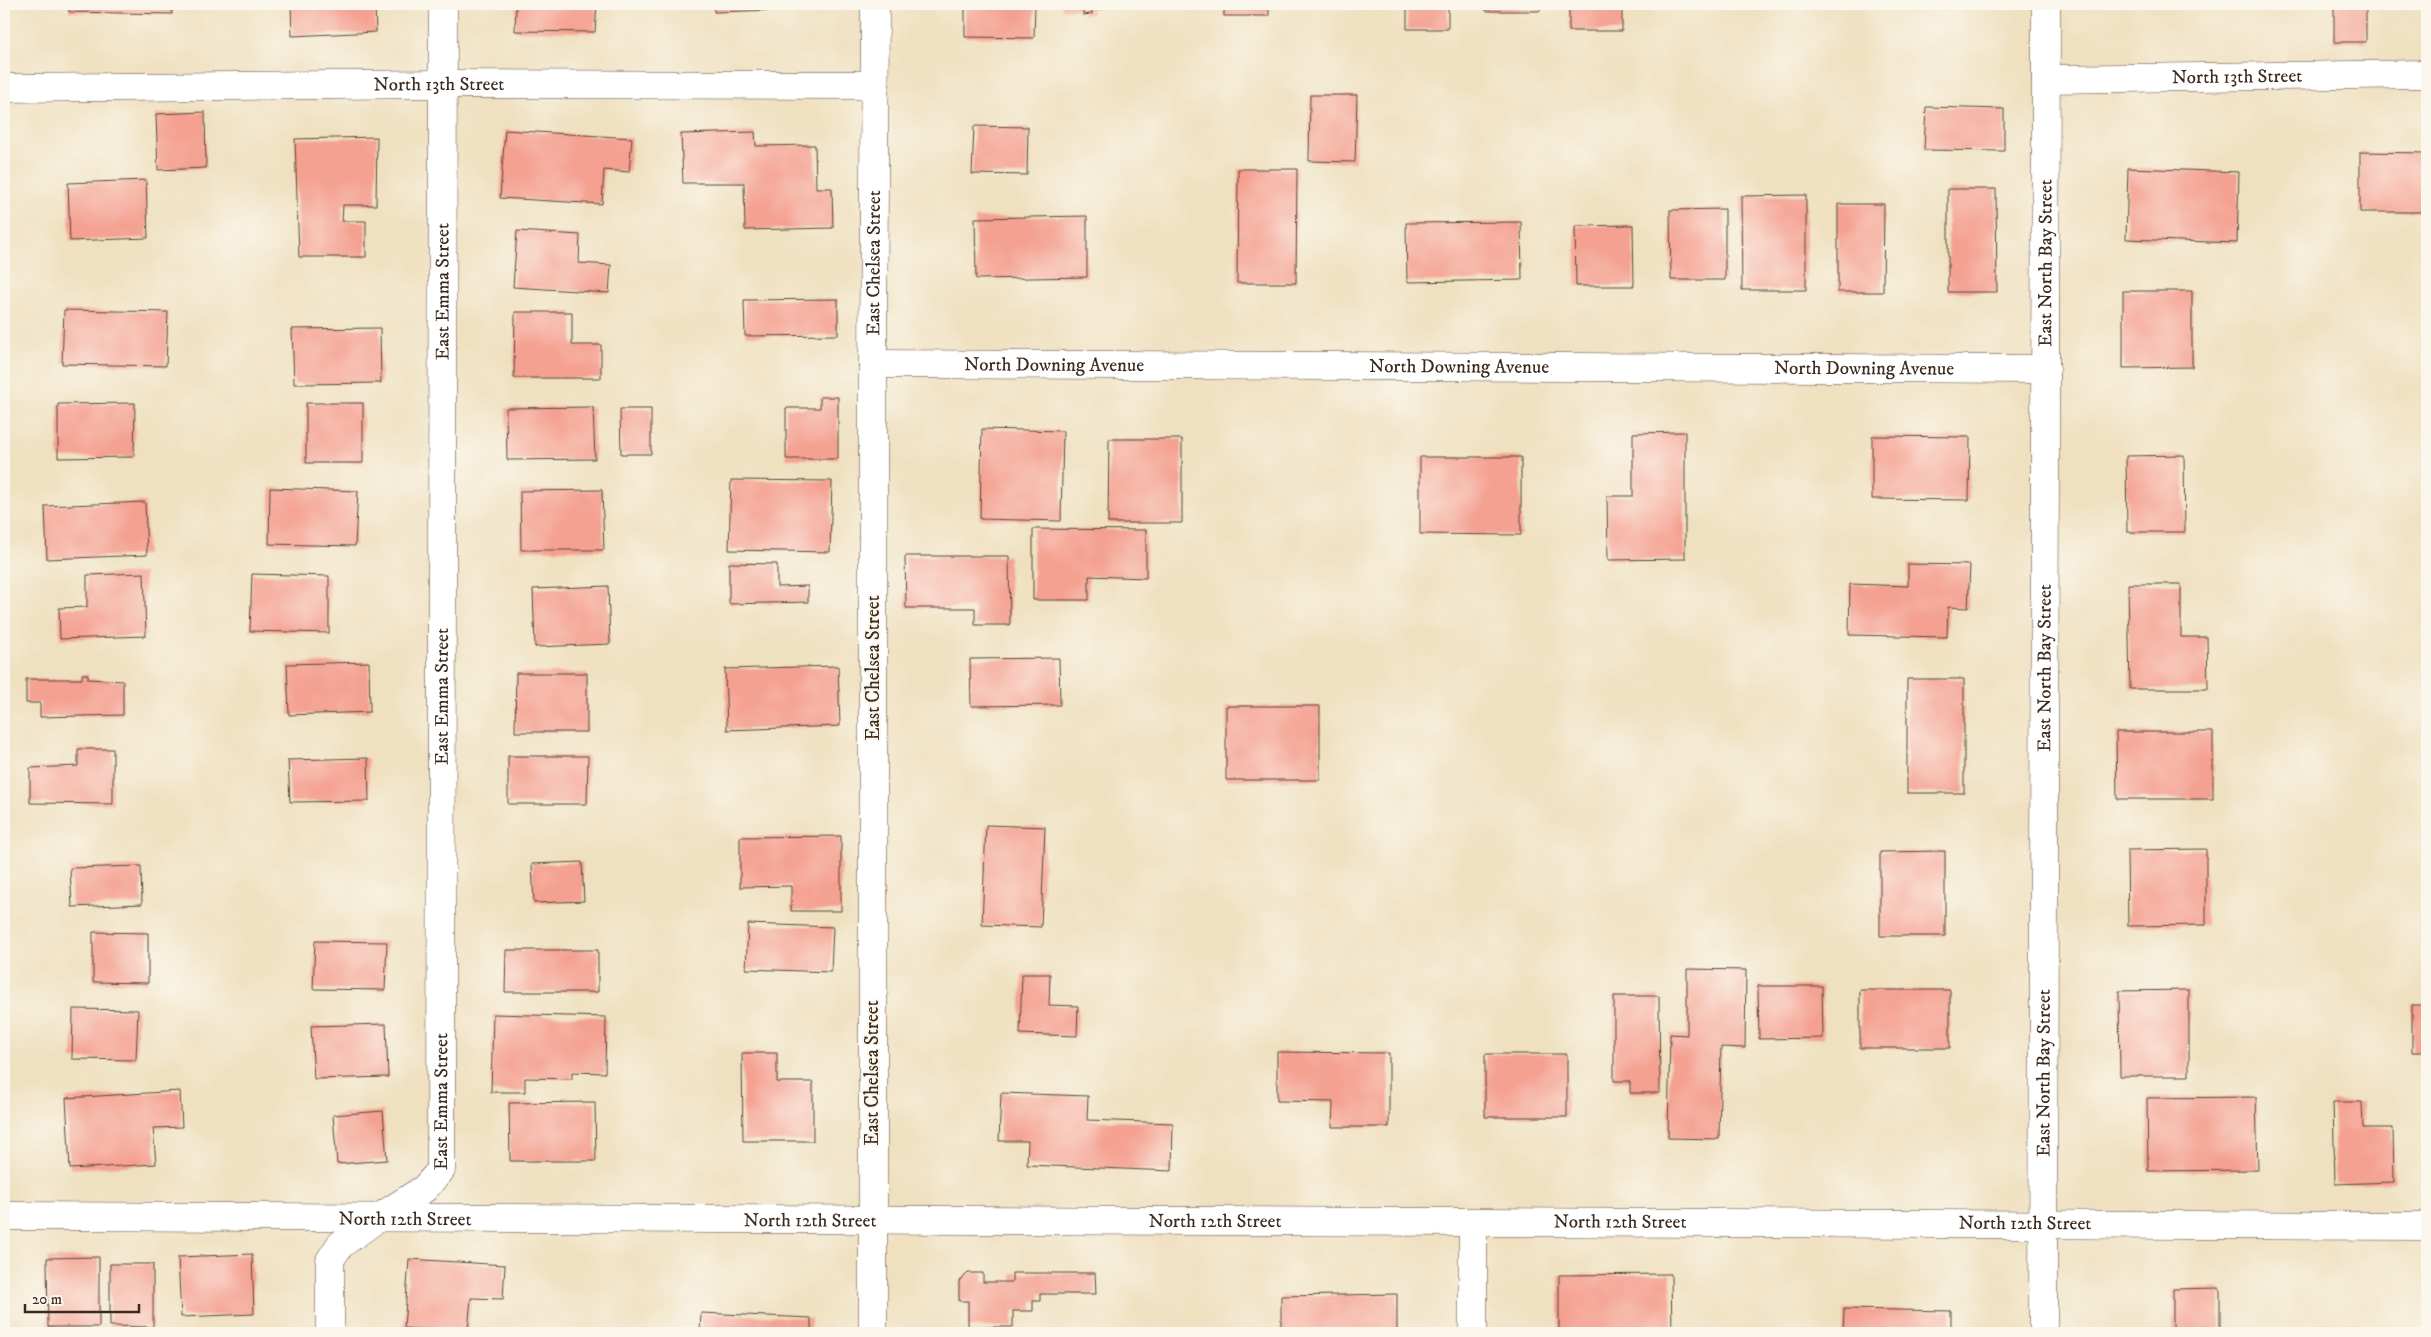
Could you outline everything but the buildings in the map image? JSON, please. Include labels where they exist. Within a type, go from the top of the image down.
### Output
[{"type":"street","name":"East Emma Street","points":[[330,1333],[330,1260],[340,1245],[424,1189],[441,1170],[443,4]]},
{"type":"street","name":"East Chelsea Street","points":[[873,1333],[875,4]]},
{"type":"street","name":"East North Bay Street","points":[[2043,1333],[2046,4]]},
{"type":"street","name":"North 13th Street","points":[[2046,79],[2427,74]]},
{"type":"street","name":"North 13th Street","points":[[4,88],[443,84],[875,85]]},
{"type":"street","name":"North Downing Avenue","points":[[873,364],[2046,369]]},
{"type":"street","name":"North 12th Street","points":[[4,1216],[375,1220],[1473,1223],[2043,1222],[2427,1226]]},
{"type":"street","points":[[1473,1223],[1473,1333]]}]
